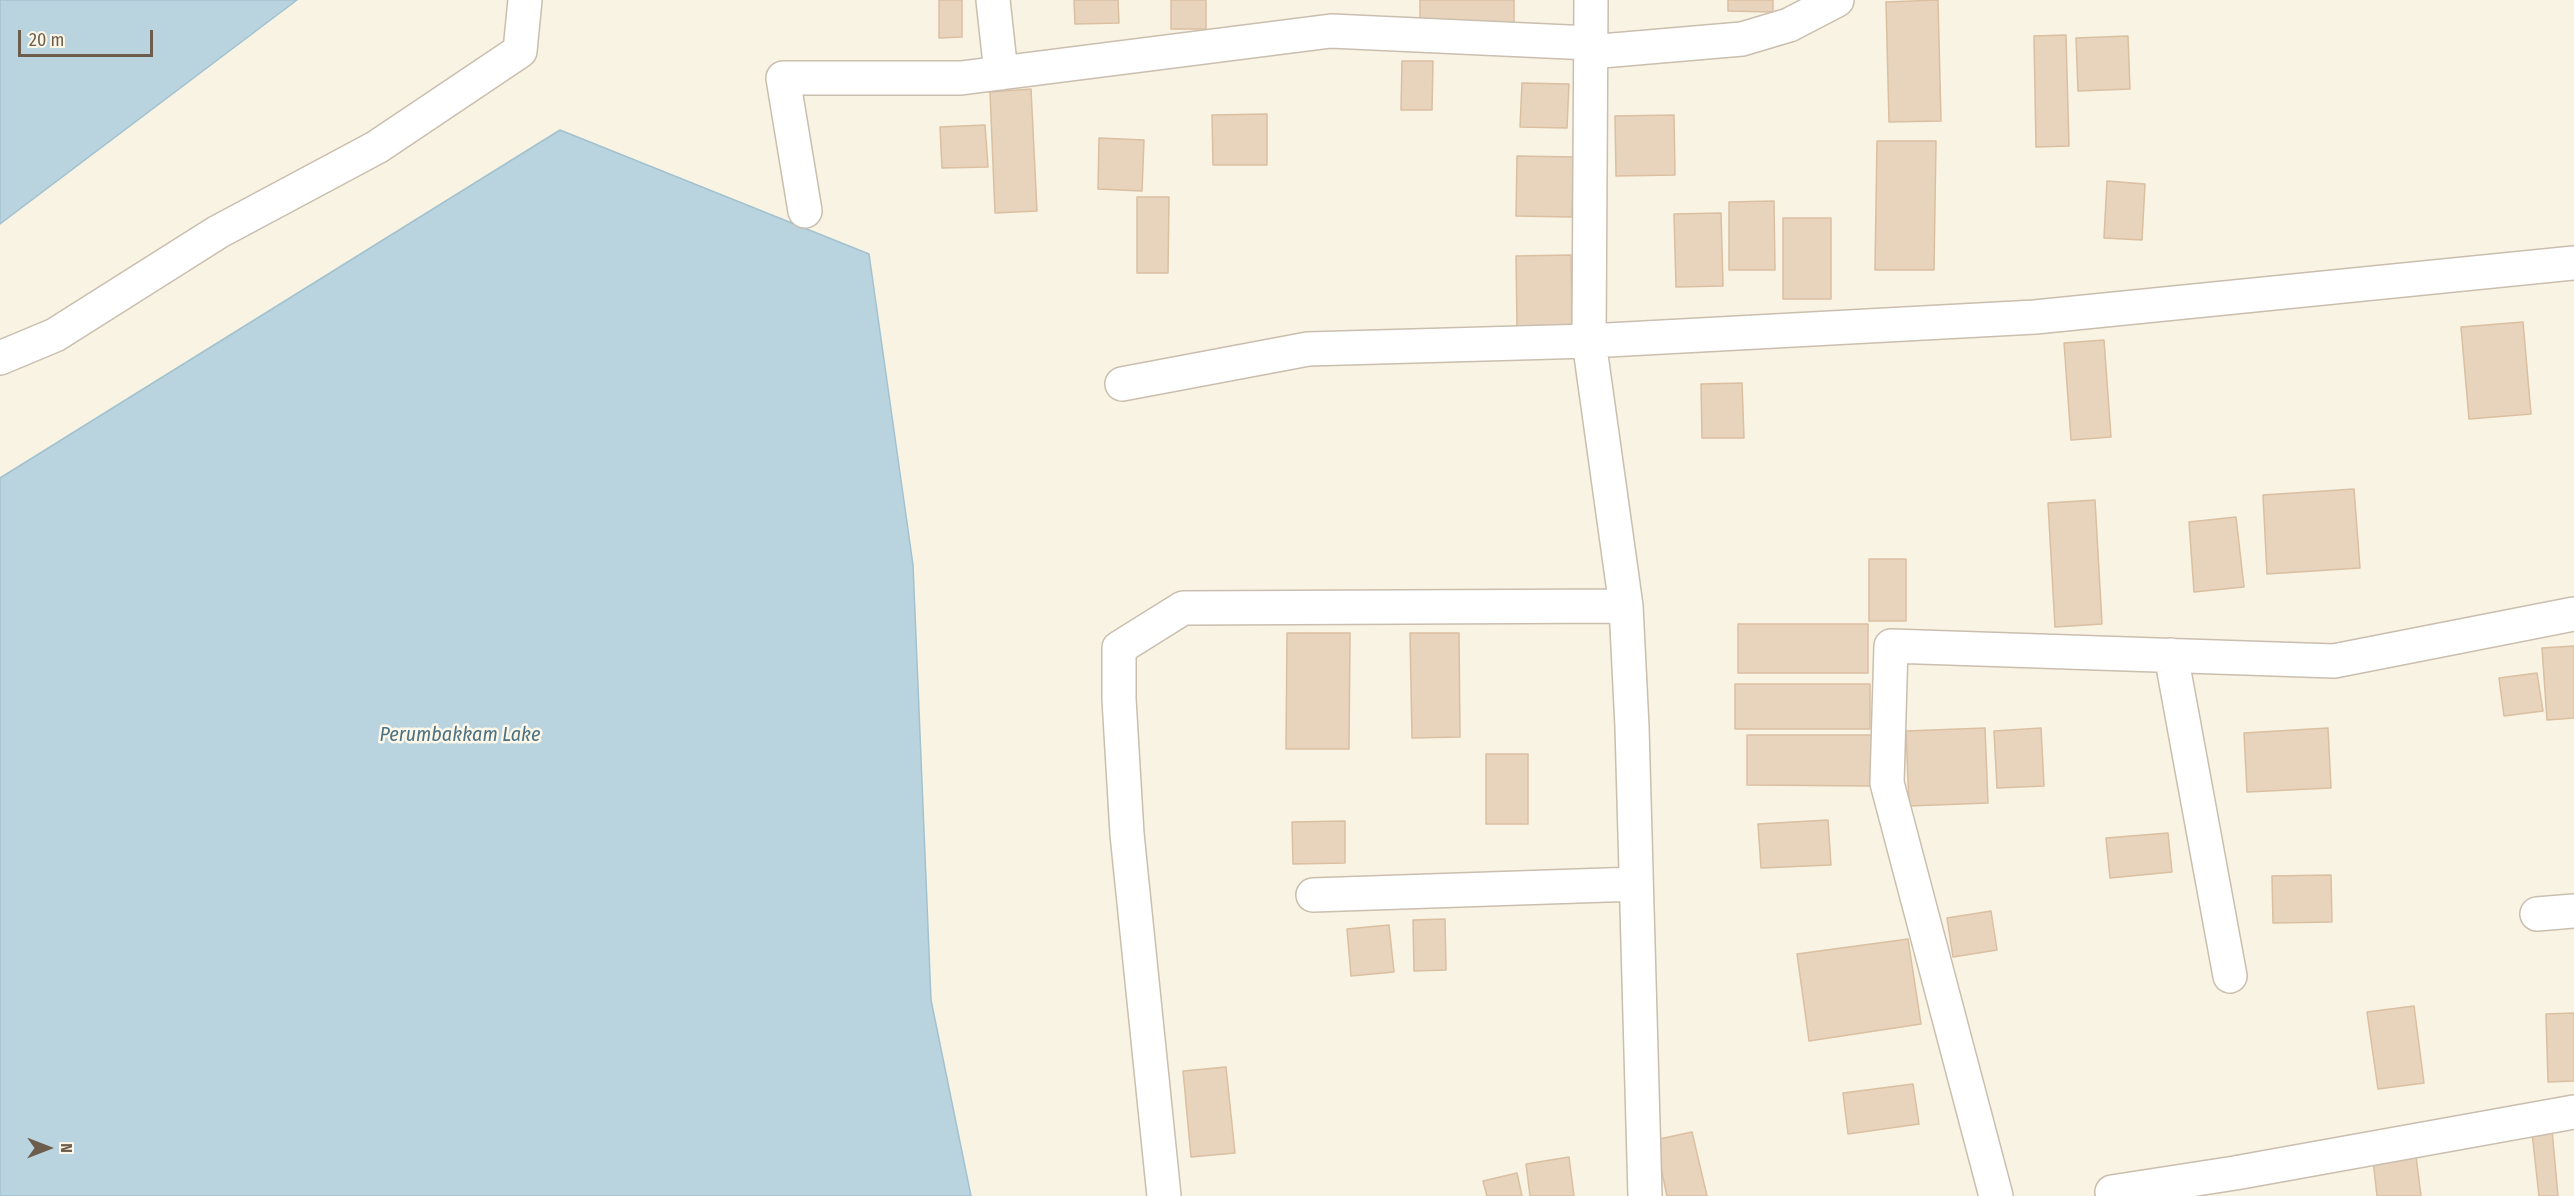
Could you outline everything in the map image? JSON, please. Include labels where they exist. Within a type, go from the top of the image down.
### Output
[{"type":"street","points":[[0,358],[54,335],[218,232],[377,147],[520,51],[525,0]]},
{"type":"street","points":[[993,0],[1001,73]]},
{"type":"street","points":[[1591,0],[1589,340],[1626,606],[1645,1196]]},
{"type":"street","points":[[805,211],[783,78],[961,78],[1331,31],[1590,47],[1742,39],[1789,25],[1837,0]]},
{"type":"street","points":[[1122,384],[1308,349],[1589,340],[2035,317],[2574,263]]},
{"type":"street","points":[[1164,1196],[1127,834],[1119,699],[1119,648],[1183,608],[1626,606]]},
{"type":"street","points":[[1996,1196],[1887,783],[1891,646],[2334,661],[2574,614]]},
{"type":"street","points":[[2171,655],[2230,976]]},
{"type":"street","points":[[1314,895],[1636,884]]},
{"type":"street","points":[[2538,914],[2574,910]]},
{"type":"street","points":[[2112,1192],[2235,1173],[2574,1112]]},
{"type":"water","points":[[0,0],[297,0],[0,224]]},
{"type":"water","name":"Perumbakkam Lake","points":[[560,130],[869,254],[913,565],[931,1000],[971,1196],[0,1196],[0,478]]},
{"type":"building","points":[[939,0],[962,0],[962,37],[939,38]]},
{"type":"building","points":[[1074,0],[1118,0],[1119,23],[1075,24]]},
{"type":"building","points":[[1171,0],[1206,0],[1206,29],[1171,29]]},
{"type":"building","points":[[1420,0],[1514,0],[1514,23],[1420,22]]},
{"type":"building","points":[[1728,0],[1773,0],[1773,12],[1728,11]]},
{"type":"building","points":[[1938,0],[1941,121],[1889,122],[1886,2]]},
{"type":"building","points":[[2066,35],[2069,146],[2036,147],[2034,36]]},
{"type":"building","points":[[2128,36],[2130,89],[2078,91],[2076,38]]},
{"type":"building","points":[[1402,61],[1433,61],[1432,110],[1401,110]]},
{"type":"building","points":[[1522,83],[1569,84],[1567,128],[1520,127]]},
{"type":"building","points":[[1031,89],[1037,211],[995,213],[990,92]]},
{"type":"building","points":[[1267,114],[1267,165],[1213,165],[1212,115]]},
{"type":"building","points":[[1674,115],[1675,175],[1616,176],[1615,116]]},
{"type":"building","points":[[985,125],[988,167],[942,168],[940,127]]},
{"type":"building","points":[[1099,138],[1144,140],[1142,191],[1098,189]]},
{"type":"building","points":[[1877,141],[1936,141],[1934,270],[1875,270]]},
{"type":"building","points":[[1517,156],[1574,157],[1572,217],[1516,216]]},
{"type":"building","points":[[2107,181],[2145,184],[2142,240],[2104,238]]},
{"type":"building","points":[[1137,197],[1169,197],[1168,273],[1137,273]]},
{"type":"building","points":[[1774,201],[1775,270],[1729,270],[1729,202]]},
{"type":"building","points":[[1721,213],[1723,286],[1676,287],[1674,214]]},
{"type":"building","points":[[1783,218],[1831,218],[1831,299],[1783,299]]},
{"type":"building","points":[[1571,255],[1572,325],[1517,326],[1516,256]]},
{"type":"building","points":[[2523,322],[2531,414],[2469,419],[2461,327]]},
{"type":"building","points":[[2104,340],[2111,437],[2071,440],[2064,343]]},
{"type":"building","points":[[1742,383],[1744,438],[1702,438],[1701,384]]},
{"type":"building","points":[[2354,489],[2360,568],[2267,574],[2263,495]]},
{"type":"building","points":[[2095,500],[2102,624],[2055,627],[2048,503]]},
{"type":"building","points":[[2236,517],[2244,587],[2194,592],[2189,522]]},
{"type":"building","points":[[1869,559],[1906,559],[1906,621],[1869,621]]},
{"type":"building","points":[[1738,624],[1868,624],[1868,673],[1738,673]]},
{"type":"building","points":[[1287,633],[1350,633],[1349,749],[1286,749]]},
{"type":"building","points":[[1410,633],[1459,633],[1460,737],[1412,738]]},
{"type":"building","points":[[2574,646],[2574,718],[2547,720],[2542,648]]},
{"type":"building","points":[[2537,673],[2543,711],[2504,716],[2499,678]]},
{"type":"building","points":[[1735,684],[1870,684],[1870,729],[1735,729]]},
{"type":"building","points":[[1985,728],[1988,803],[1909,806],[1906,731]]},
{"type":"building","points":[[2041,728],[2044,786],[1997,788],[1994,731]]},
{"type":"building","points":[[2328,728],[2331,788],[2247,792],[2244,733]]},
{"type":"building","points":[[1747,735],[1875,735],[1875,786],[1747,785]]},
{"type":"building","points":[[1486,754],[1528,754],[1528,824],[1486,824]]},
{"type":"building","points":[[1828,820],[1831,865],[1761,868],[1758,824]]},
{"type":"building","points":[[1345,821],[1345,863],[1293,864],[1292,822]]},
{"type":"building","points":[[2168,833],[2172,872],[2110,878],[2106,838]]},
{"type":"building","points":[[2331,875],[2332,922],[2273,923],[2272,876]]},
{"type":"building","points":[[1991,911],[1997,950],[1953,957],[1947,918]]},
{"type":"building","points":[[1445,919],[1446,970],[1414,971],[1413,920]]},
{"type":"building","points":[[1389,925],[1394,972],[1351,976],[1347,929]]},
{"type":"building","points":[[1908,939],[1921,1024],[1809,1041],[1797,954]]},
{"type":"building","points":[[2414,1006],[2424,1083],[2378,1089],[2367,1012]]},
{"type":"building","points":[[2574,1013],[2574,1081],[2548,1082],[2546,1014]]},
{"type":"building","points":[[1226,1067],[1235,1153],[1191,1157],[1183,1071]]},
{"type":"building","points":[[1913,1084],[1919,1124],[1848,1134],[1843,1093]]},
{"type":"building","points":[[2552,1130],[2558,1196],[2539,1196],[2532,1133]]},
{"type":"building","points":[[1692,1132],[1707,1196],[1667,1196],[1655,1140]]},
{"type":"building","points":[[2416,1156],[2421,1196],[2377,1196],[2373,1160]]},
{"type":"building","points":[[1569,1157],[1574,1196],[1530,1196],[1526,1164]]},
{"type":"building","points":[[1517,1173],[1522,1196],[1487,1196],[1483,1181]]}]
